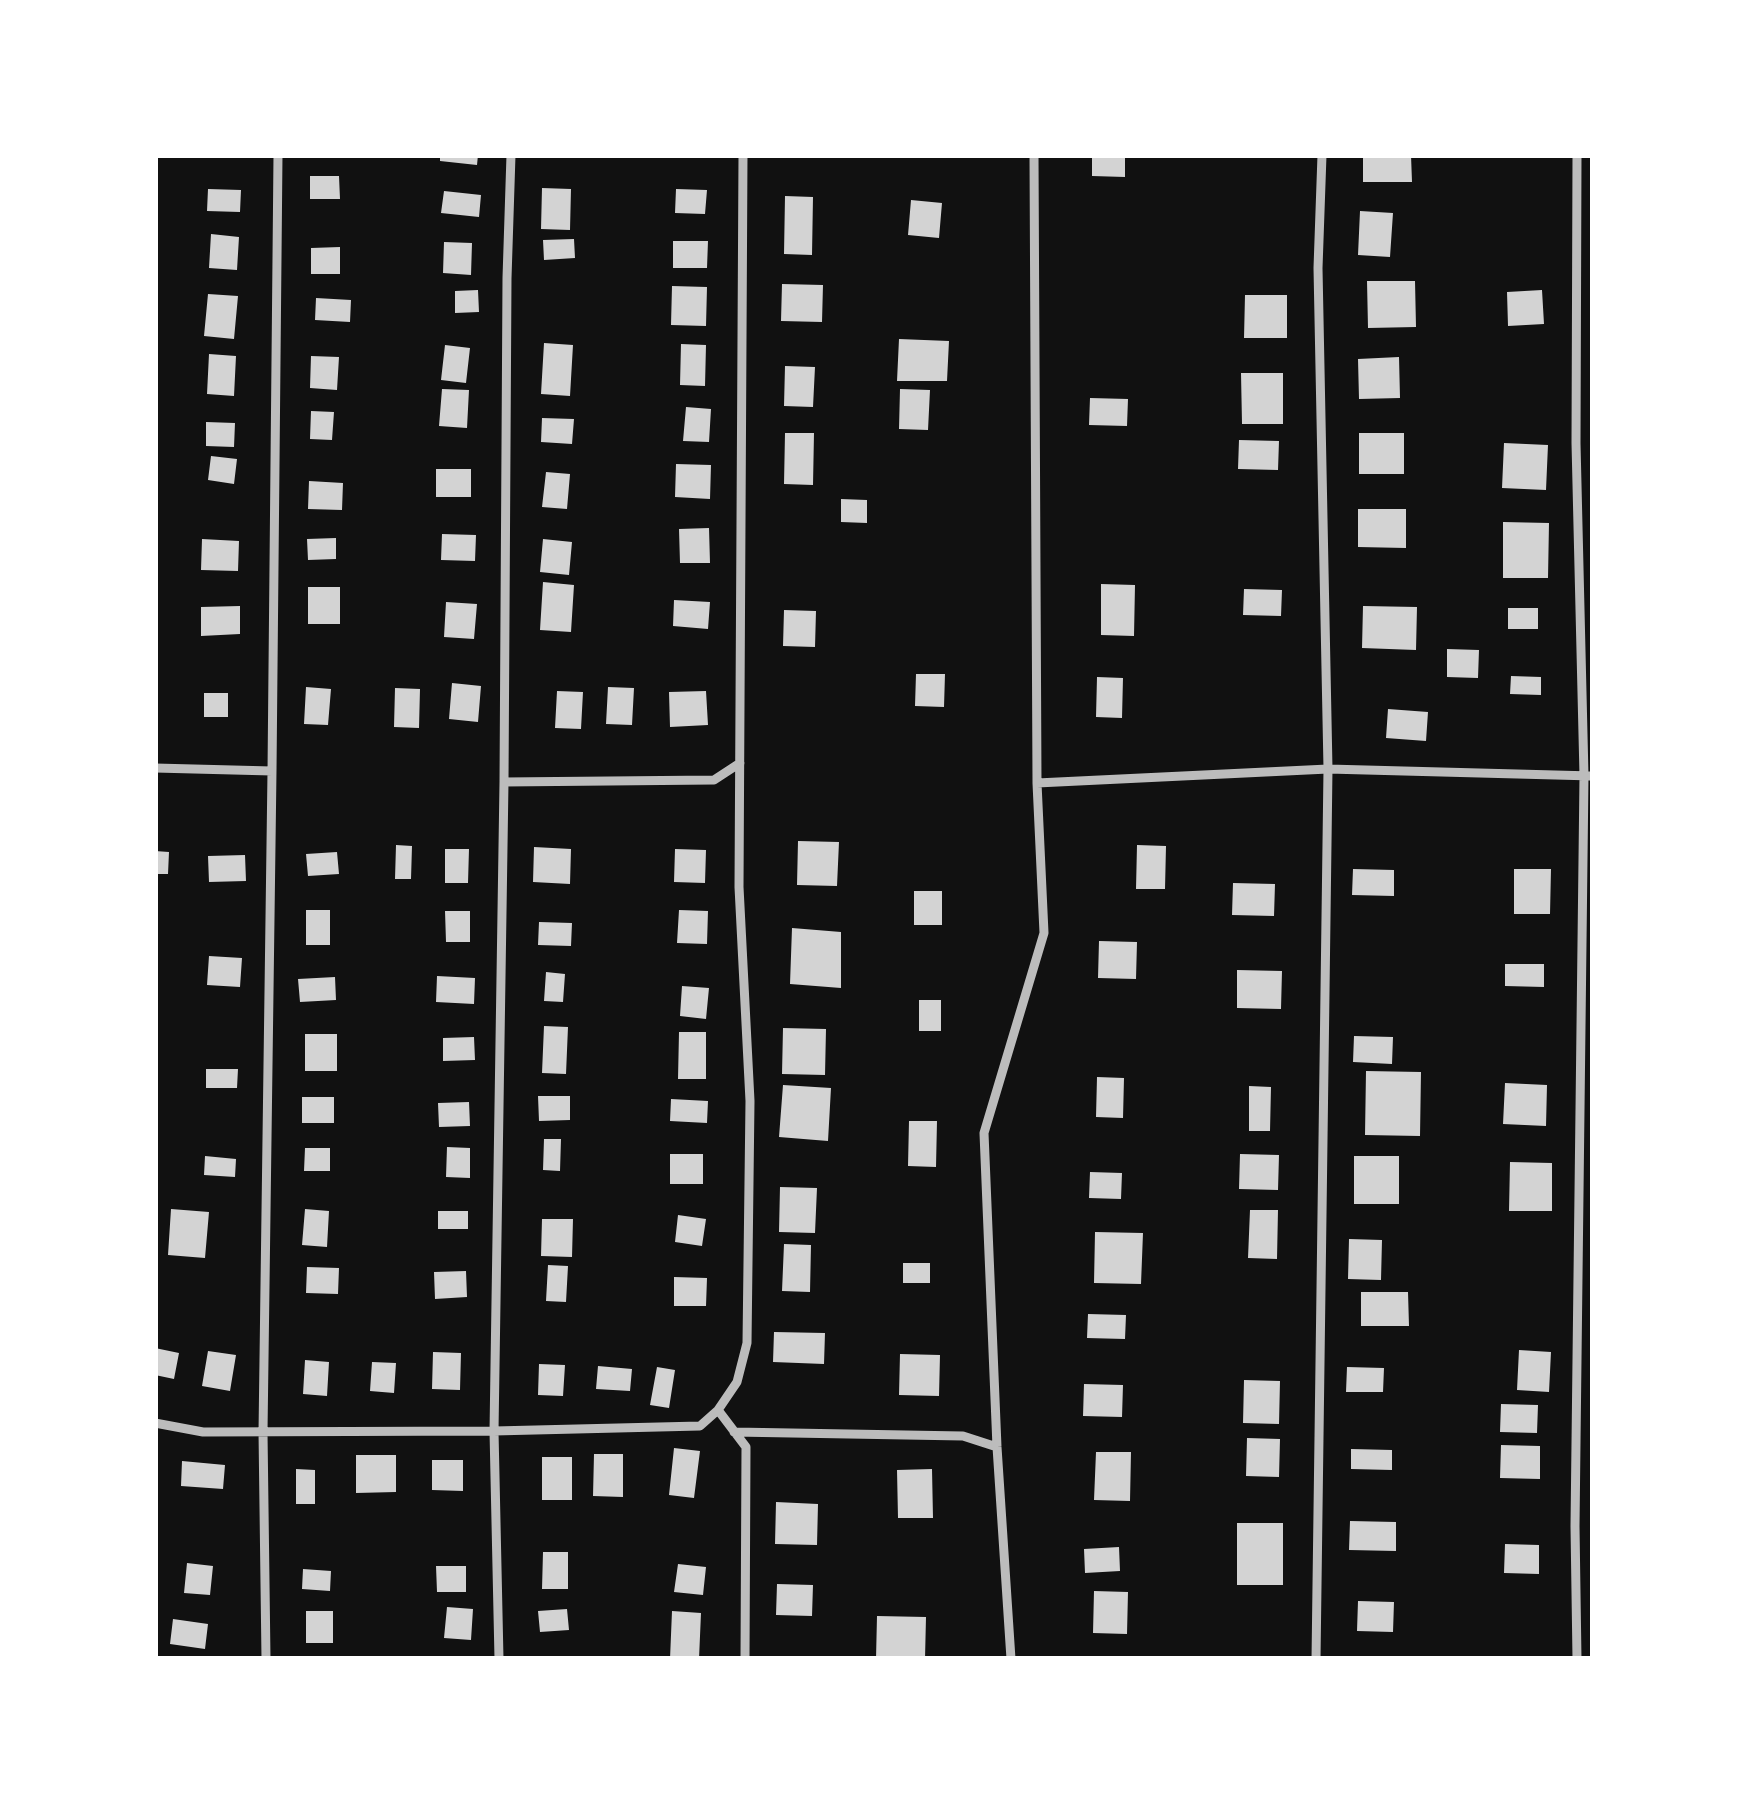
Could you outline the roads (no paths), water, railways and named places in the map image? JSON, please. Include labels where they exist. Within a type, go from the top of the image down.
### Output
[{"type":"street","points":[[266,1659],[263,1432],[278,155]]},
{"type":"street","points":[[499,1659],[494,1431],[504,782],[506,298],[511,155]]},
{"type":"street","points":[[155,1423],[203,1432],[700,1426],[718,1410],[737,1382],[747,1343],[750,1101],[739,887],[743,155]]},
{"type":"street","points":[[1011,1659],[997,1447],[984,1133],[1044,932],[1037,783],[1034,155]]},
{"type":"street","points":[[1316,1659],[1328,769],[1318,268],[1322,155]]},
{"type":"street","points":[[1577,155],[1576,442],[1588,776],[1575,1526],[1577,1659]]},
{"type":"street","points":[[504,782],[714,780],[740,762]]},
{"type":"street","points":[[155,768],[272,771]]},
{"type":"street","points":[[1037,783],[1328,769],[1588,776]]},
{"type":"street","points":[[718,1410],[746,1447],[745,1659]]},
{"type":"street","points":[[734,1432],[963,1436],[997,1447]]}]
